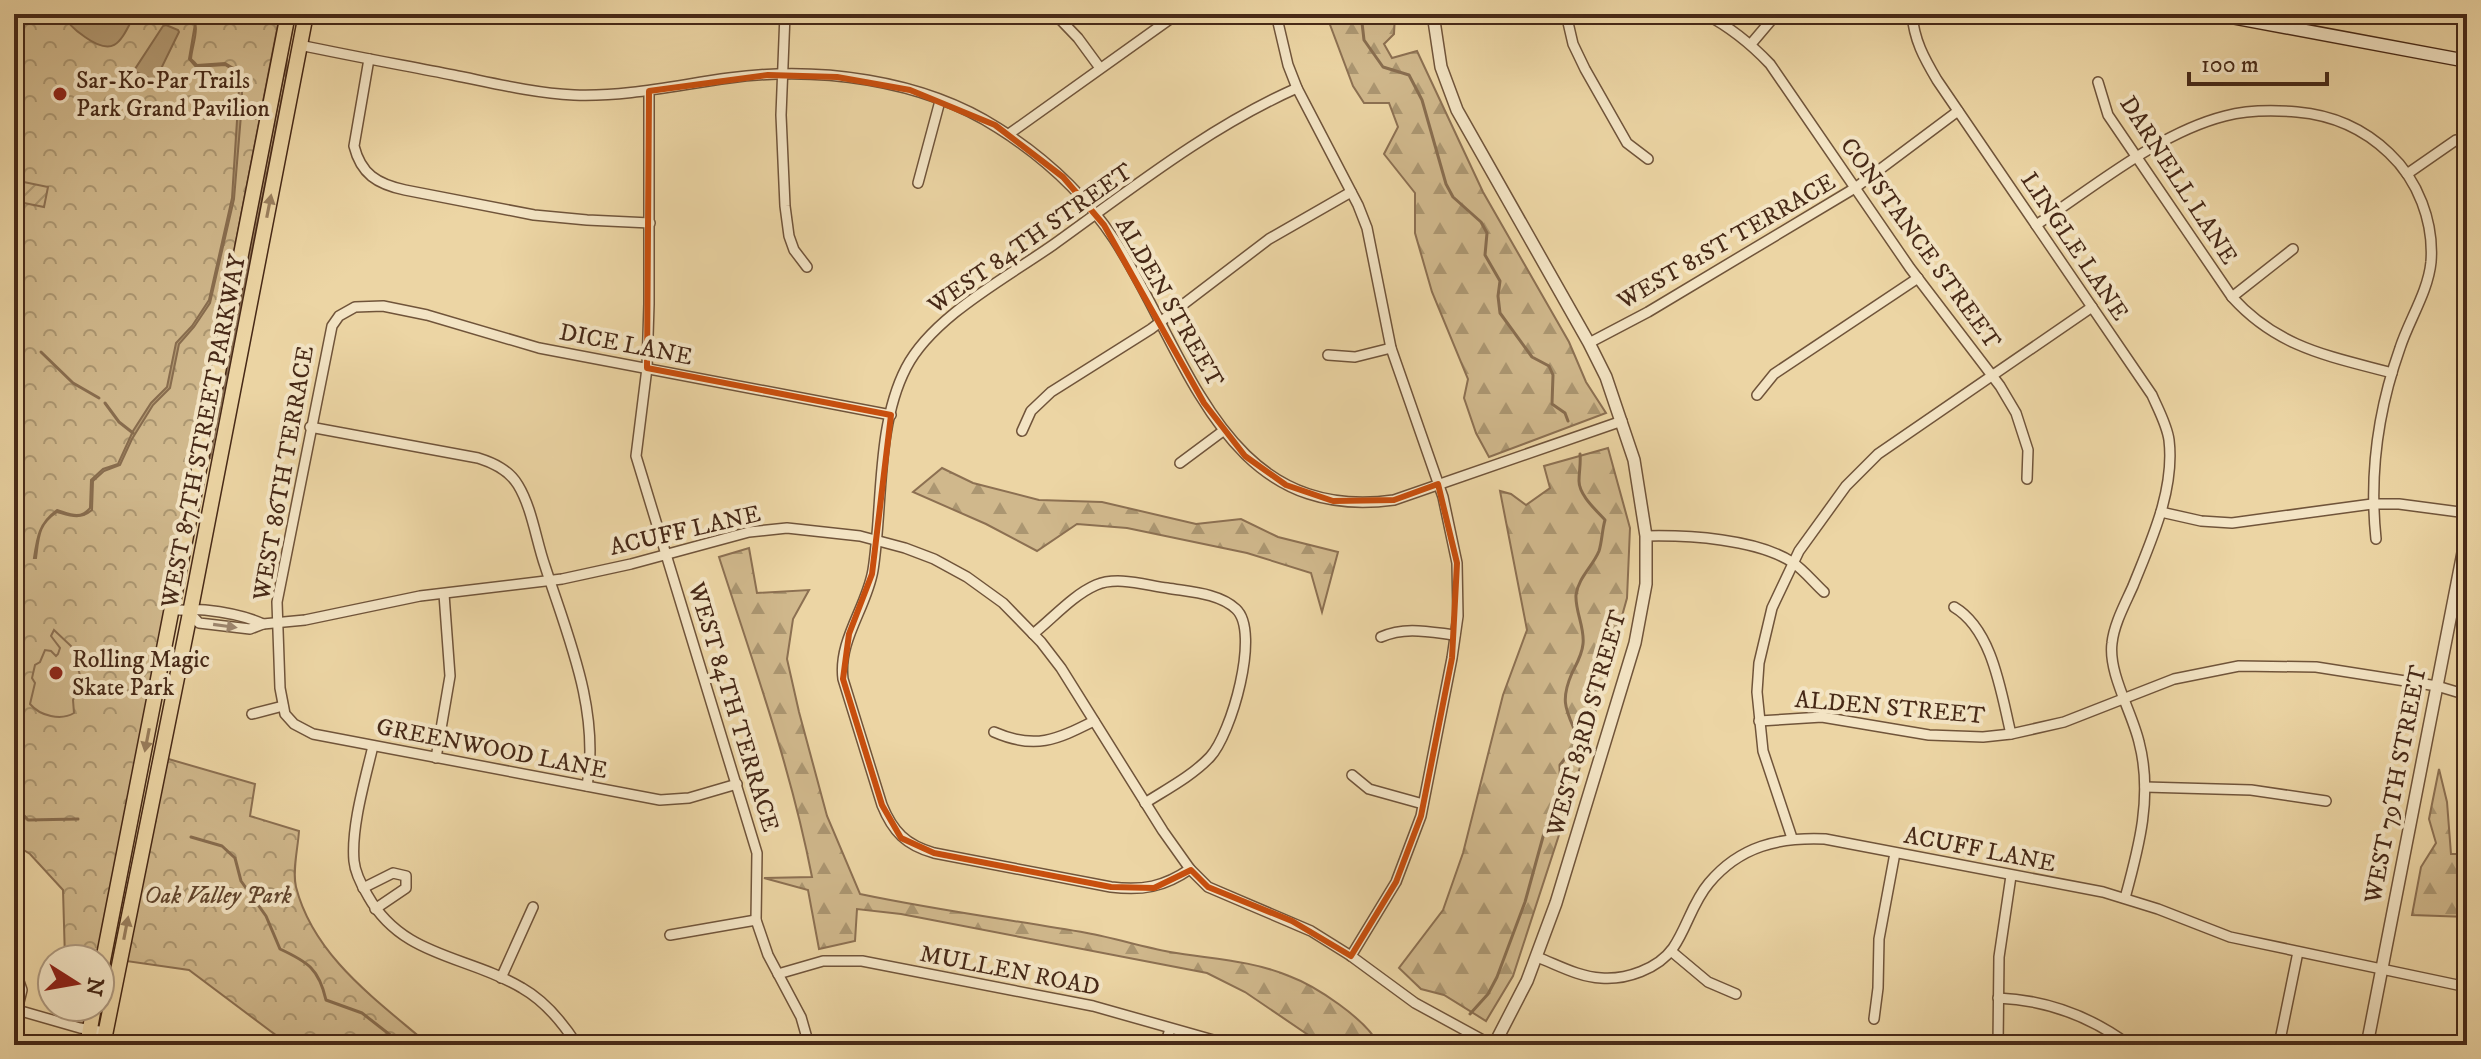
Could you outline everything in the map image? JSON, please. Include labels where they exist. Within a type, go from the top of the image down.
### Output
[{"type":"main road","name":"WEST 87TH STREET PARKWAY","points":[[107,943],[288,14]]},
{"type":"main road","name":"WEST 87TH STREET PARKWAY","points":[[96,1038],[190,613],[306,14]]},
{"type":"main road","points":[[2215,14],[2467,61]]},
{"type":"street","points":[[785,14],[782,161],[789,236],[794,250],[807,267]]},
{"type":"street","points":[[1055,14],[1072,30],[1100,68]]},
{"type":"street","points":[[1009,134],[1177,14]]},
{"type":"street","points":[[1276,14],[1297,88],[1367,228],[1391,348],[1438,484],[1452,531],[1457,563],[1455,635],[1423,804],[1396,882],[1351,956]]},
{"type":"street","name":"WEST 83RD STREET","points":[[1433,14],[1441,67],[1457,110],[1606,377],[1634,460],[1646,536],[1646,584],[1635,643],[1537,957],[1493,1045]]},
{"type":"street","points":[[1566,14],[1573,44],[1585,69],[1627,143],[1648,159]]},
{"type":"street","name":"CONSTANCE STREET","points":[[1705,14],[1722,22],[1751,44],[1788,88],[1918,278],[1992,375],[2016,413],[2028,450],[2027,479]]},
{"type":"street","name":"LINGLE LANE","points":[[1912,14],[1913,33],[1921,53],[2152,395],[2169,439],[2168,482],[2161,512],[2112,644],[2115,675],[2141,747],[2145,787],[2141,829],[2125,898]]},
{"type":"street","points":[[1751,44],[1773,18]]},
{"type":"street","name":"ALDEN STREET","points":[[300,45],[544,92],[602,95],[731,78],[782,75],[837,77],[874,82],[970,112],[1009,134],[1063,177],[1096,214],[1133,270],[1178,359],[1223,431],[1245,456],[1265,472],[1309,495],[1358,503],[1394,500],[1622,421]]},
{"type":"street","points":[[369,59],[354,146],[357,159],[373,179],[405,190],[534,215],[650,223]]},
{"type":"street","name":"DARNELL LANE","points":[[2098,82],[2108,115],[2232,297],[2252,319],[2305,349],[2392,373]]},
{"type":"street","name":"WEST 84TH STREET","points":[[1190,869],[1154,888],[1137,890],[919,849],[901,838],[882,805],[842,673],[842,659],[872,574],[881,474],[891,415],[905,369],[930,334],[1220,129],[1297,88]]},
{"type":"street","name":"WEST 84TH TERRACE","points":[[649,91],[647,368],[636,456],[757,853],[756,920],[778,974],[801,1017],[809,1045]]},
{"type":"street","points":[[918,183],[940,101]]},
{"type":"street","name":"WEST 81ST TERRACE","points":[[1589,343],[1648,312],[1855,188],[1958,111]]},
{"type":"street","points":[[2036,225],[2174,136],[2226,115],[2284,111],[2317,114],[2372,137],[2400,163],[2407,174],[2422,202],[2431,230],[2431,264],[2392,373],[2374,453],[2372,504],[2376,539]]},
{"type":"street","points":[[2407,174],[2456,140]]},
{"type":"street","points":[[1022,431],[1031,411],[1051,392],[1160,321],[1269,239],[1351,192]]},
{"type":"street","name":"DARNELL LANE","points":[[2232,297],[2293,249]]},
{"type":"street","points":[[1757,395],[1774,374],[1918,278]]},
{"type":"street","name":"DICE LANE","points":[[355,307],[383,306],[427,315],[522,344],[891,415]]},
{"type":"street","name":"WEST 86TH TERRACE","points":[[283,706],[277,623],[279,585],[327,338],[339,316],[355,307]]},
{"type":"street","points":[[1792,838],[1769,775],[1757,692],[1764,635],[1792,562],[1827,509],[1861,469],[2092,307]]},
{"type":"street","points":[[1328,355],[1355,357],[1391,348]]},
{"type":"street","points":[[310,427],[478,458],[501,468],[518,485],[587,703],[591,742],[587,786]]},
{"type":"street","points":[[1180,463],[1223,431]]},
{"type":"street","points":[[2161,512],[2201,521],[2232,523],[2372,504],[2399,504],[2467,513]]},
{"type":"street","name":"ACUFF LANE","points":[[173,609],[190,613],[202,610],[251,618],[263,624],[277,623],[385,602],[550,580],[666,555],[749,532],[787,528],[876,539],[934,559],[967,577],[1003,603],[1033,634],[1061,668],[1190,869],[1208,887],[1292,921],[1351,956],[1415,1003],[1493,1045]]},
{"type":"street","name":"WEST 79TH STREET","points":[[2367,1045],[2467,532]]},
{"type":"street","points":[[1646,536],[1711,538],[1742,544],[1792,562],[1824,592]]},
{"type":"street","points":[[1033,634],[1082,594],[1096,585],[1111,581],[1210,596],[1246,612],[1245,657],[1230,722],[1222,740],[1211,756],[1195,770],[1145,803]]},
{"type":"street","points":[[436,758],[450,676],[444,594]]},
{"type":"street","points":[[1954,607],[1972,619],[1984,638],[2011,734]]},
{"type":"street","points":[[1381,637],[1402,630],[1455,635]]},
{"type":"street","name":"ALDEN STREET","points":[[1759,721],[1822,717],[1929,735],[1970,737],[2011,734],[2064,722],[2174,679],[2207,671],[2268,665],[2316,667],[2437,686],[2467,695]]},
{"type":"street","points":[[252,714],[283,706]]},
{"type":"street","name":"GREENWOOD LANE","points":[[283,706],[285,714],[303,730],[373,746],[668,800],[689,798],[737,784]]},
{"type":"street","points":[[994,732],[1015,741],[1038,743],[1062,738],[1094,721]]},
{"type":"street","points":[[373,746],[356,830],[354,863],[375,909],[387,924],[418,945],[522,988],[548,1008],[577,1045]]},
{"type":"street","points":[[1352,775],[1369,789],[1423,804]]},
{"type":"street","points":[[2145,787],[2251,790],[2326,801]]},
{"type":"street","name":"ACUFF LANE","points":[[1671,951],[1697,900],[1724,868],[1755,849],[1792,838],[1825,839],[2125,898],[2230,937],[2467,987]]},
{"type":"street","points":[[1874,1019],[1879,939],[1895,853]]},
{"type":"street","points":[[363,888],[393,873],[406,876],[406,888],[375,909]]},
{"type":"street","points":[[1998,1045],[2002,919],[2011,876]]},
{"type":"street","points":[[501,978],[533,907]]},
{"type":"street","points":[[670,935],[756,920]]},
{"type":"street","points":[[1537,957],[1589,977],[1609,978],[1641,971],[1671,951],[1708,982],[1736,994]]},
{"type":"street","points":[[2279,1045],[2298,952]]},
{"type":"street","name":"MULLEN ROAD","points":[[778,974],[823,961],[862,961],[1093,1006],[1231,1045]]},
{"type":"street","points":[[14,967],[22,990],[15,1010],[96,1038]]},
{"type":"street","points":[[1998,998],[2018,999],[2064,1010],[2090,1020],[2129,1045]]},
{"type":"street","points":[[1165,1045],[1170,1029]]},
{"type":"highlighted area","points":[[768,75],[837,77],[910,90],[995,125],[1063,177],[1104,225],[1204,403],[1245,456],[1286,485],[1333,501],[1394,500],[1438,484],[1457,563],[1452,658],[1421,816],[1396,882],[1351,956],[1292,921],[1208,887],[1191,870],[1154,888],[1111,887],[934,853],[901,838],[882,805],[843,679],[849,634],[872,574],[891,415],[647,368],[649,91]]},
{"type":"green space","points":[[14,14],[280,14],[100,943],[65,943],[63,890],[30,854],[14,844]]},
{"type":"green space","points":[[1326,14],[1395,14],[1394,34],[1384,44],[1392,58],[1417,51],[1483,192],[1606,413],[1489,457],[1476,433],[1464,398],[1468,379],[1432,292],[1415,233],[1415,193],[1384,154],[1398,127],[1389,103],[1364,103],[1353,86]]},
{"type":"green space","points":[[287,55],[286,78],[210,459],[212,441]]},
{"type":"green space","points":[[14,180],[48,187],[44,207],[14,201]]},
{"type":"green space","points":[[1608,448],[1630,528],[1627,598],[1573,792],[1513,976],[1486,1021],[1444,995],[1421,989],[1399,968],[1443,910],[1463,853],[1503,695],[1527,630],[1500,491],[1511,494],[1526,505],[1550,488],[1544,466]]},
{"type":"green space","points":[[942,468],[973,483],[1039,500],[1102,502],[1196,524],[1241,519],[1278,537],[1338,552],[1322,612],[1311,573],[1247,553],[1127,528],[1077,524],[1037,551],[986,524],[913,492]]},
{"type":"green space","points":[[749,548],[757,593],[809,590],[793,619],[787,659],[827,816],[860,894],[1087,933],[1275,971],[1300,981],[1339,1004],[1373,1035],[1379,1045],[1323,1045],[1245,992],[1207,973],[901,914],[857,909],[855,941],[819,949],[808,890],[764,878],[812,877],[782,756],[719,557]]},
{"type":"green space","name":"Rolling Magic Skate Park","points":[[54,630],[71,646],[80,675],[74,682],[78,689],[73,700],[74,713],[63,717],[45,714],[30,704],[35,665],[40,662],[45,650],[56,656],[60,648],[51,636]]},
{"type":"green space","name":"Oak Valley Park","points":[[165,758],[255,784],[250,816],[299,831],[296,887],[317,935],[332,956],[369,994],[429,1045],[289,1045],[189,970],[126,961]]},
{"type":"green space","points":[[2439,769],[2447,802],[2451,854],[2467,854],[2467,917],[2412,915],[2421,867],[2436,843],[2429,819]]},
{"type":"shaded area","points":[[64,14],[135,14],[121,39],[116,44],[104,46],[78,32]]},
{"type":"shaded area","points":[[164,14],[190,14],[195,24],[186,16]]},
{"type":"shaded area","points":[[195,24],[191,59],[197,65],[225,63],[242,73],[234,199],[210,303],[179,344],[170,388],[153,405],[120,465],[104,471],[93,481],[92,510],[79,516],[57,512],[40,532],[34,558],[40,531],[46,520],[51,515],[57,510],[79,515],[90,508],[91,480],[103,469],[118,464],[133,431],[151,403],[167,387],[176,343],[209,300],[232,198],[240,74],[225,65],[196,67],[189,59]]},
{"type":"shaded area","points":[[166,25],[179,32],[153,80],[135,69]]},
{"type":"waterway","points":[[1361,14],[1364,40],[1383,67],[1409,75],[1422,100],[1446,184],[1453,197],[1481,222],[1487,233],[1485,255],[1500,281],[1500,313],[1532,357],[1549,366],[1553,375],[1552,404],[1565,413],[1568,421]]},
{"type":"waterway","points":[[41,352],[73,383],[99,398]]},
{"type":"waterway","points":[[105,403],[119,422],[133,433]]},
{"type":"waterway","points":[[1470,1014],[1488,994],[1497,977],[1525,902],[1549,815],[1561,804],[1560,765],[1578,738],[1565,700],[1583,644],[1576,595],[1599,551],[1605,520],[1582,492],[1579,481],[1580,454]]},
{"type":"waterway","points":[[14,805],[28,820],[78,819]]},
{"type":"waterway","points":[[191,837],[222,846],[235,858],[241,881],[266,916],[280,949],[311,968],[320,981],[326,1000],[362,1013],[403,1045]]},
{"type":"place","name":"Sar-Ko-Par Trails Park Grand Pavilion","points":[[60,94]]},
{"type":"place","name":"Rolling Magic Skate Park","points":[[56,673]]}]
